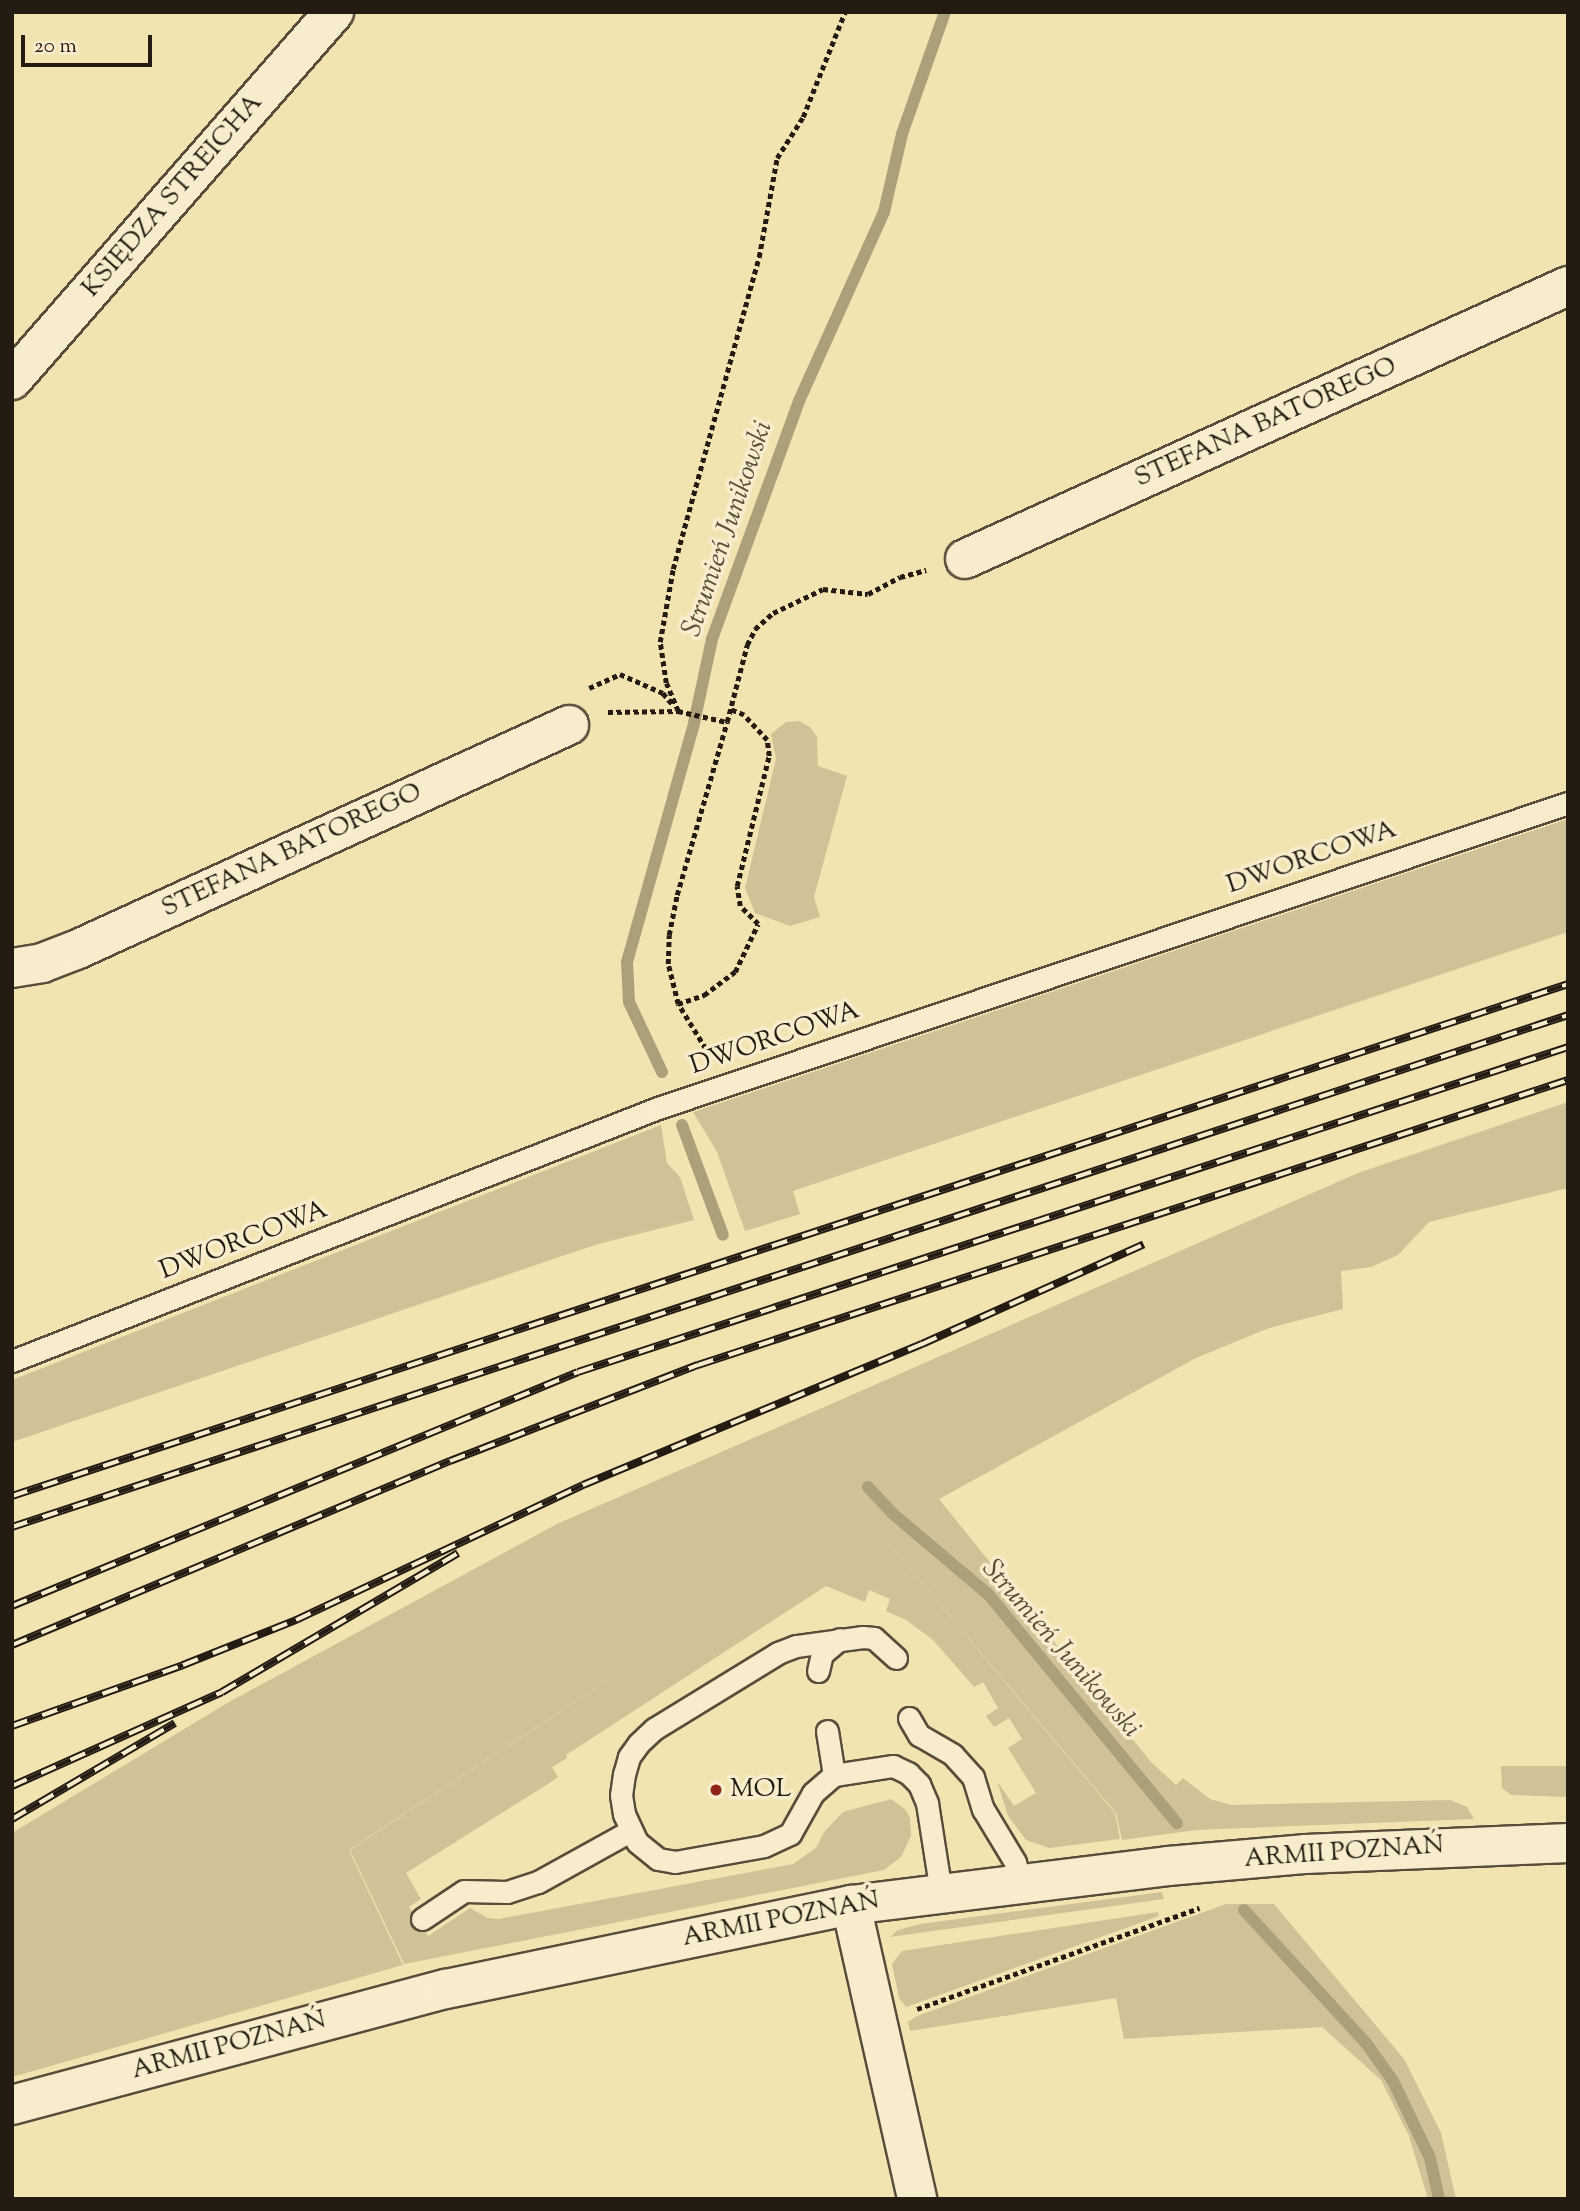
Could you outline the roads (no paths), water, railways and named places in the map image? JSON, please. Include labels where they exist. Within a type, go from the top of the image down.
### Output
[{"type":"street","name":"KSIĘDZA STREICHA","points":[[12,380],[334,12]]},
{"type":"street","name":"STEFANA BATOREGO","points":[[965,559],[1568,286]]},
{"type":"street","name":"STEFANA BATOREGO","points":[[12,968],[42,963],[76,950],[569,725]]},
{"type":"street","name":"ARMII POZNAŃ","points":[[12,2105],[410,1997],[560,1963],[851,1905],[1020,1882],[1306,1854],[1568,1843]]},
{"type":"street","points":[[851,1905],[917,2199]]},
{"type":"lane","name":"DWORCOWA","points":[[12,1362],[658,1108],[1568,803]]},
{"type":"lane","points":[[896,1658],[874,1638],[840,1639],[796,1646],[778,1653],[654,1729],[629,1757],[621,1795],[630,1831],[646,1852],[658,1859],[675,1862],[764,1846],[790,1834],[813,1793],[835,1775],[893,1766],[908,1773],[919,1784],[927,1803],[941,1892]]},
{"type":"lane","points":[[818,1671],[822,1654],[840,1639]]},
{"type":"lane","points":[[909,1718],[919,1735],[953,1755],[973,1777],[983,1809],[1014,1862],[1020,1882]]},
{"type":"lane","points":[[827,1731],[835,1775]]},
{"type":"lane","points":[[422,1919],[464,1891],[507,1892],[538,1882],[630,1831]]},
{"type":"waterway","name":"Strumień Junikowski","points":[[662,1072],[629,1002],[627,962],[694,723],[712,639],[799,401],[884,212],[902,134],[945,12]]},
{"type":"waterway","name":"Strumień Junikowski","points":[[682,1125],[723,1235]]},
{"type":"waterway","name":"Strumień Junikowski","points":[[868,1487],[892,1513],[988,1594],[1177,1823]]},
{"type":"waterway","name":"Strumień Junikowski","points":[[1244,1910],[1366,2043],[1393,2081],[1430,2158],[1439,2199]]},
{"type":"railway","points":[[12,1496],[1568,984]]},
{"type":"railway","points":[[12,1527],[1568,1015]]},
{"type":"railway","points":[[12,1606],[578,1372],[1568,1047]]},
{"type":"railway","points":[[12,1645],[450,1461],[698,1365],[1568,1080]]},
{"type":"railway","points":[[12,1726],[183,1665],[296,1620],[583,1485],[922,1344],[1144,1244]]},
{"type":"railway","points":[[12,1786],[222,1692],[458,1553]]},
{"type":"railway","points":[[12,1819],[175,1723]]},
{"type":"place","name":"MOL","points":[[716,1790]]}]
